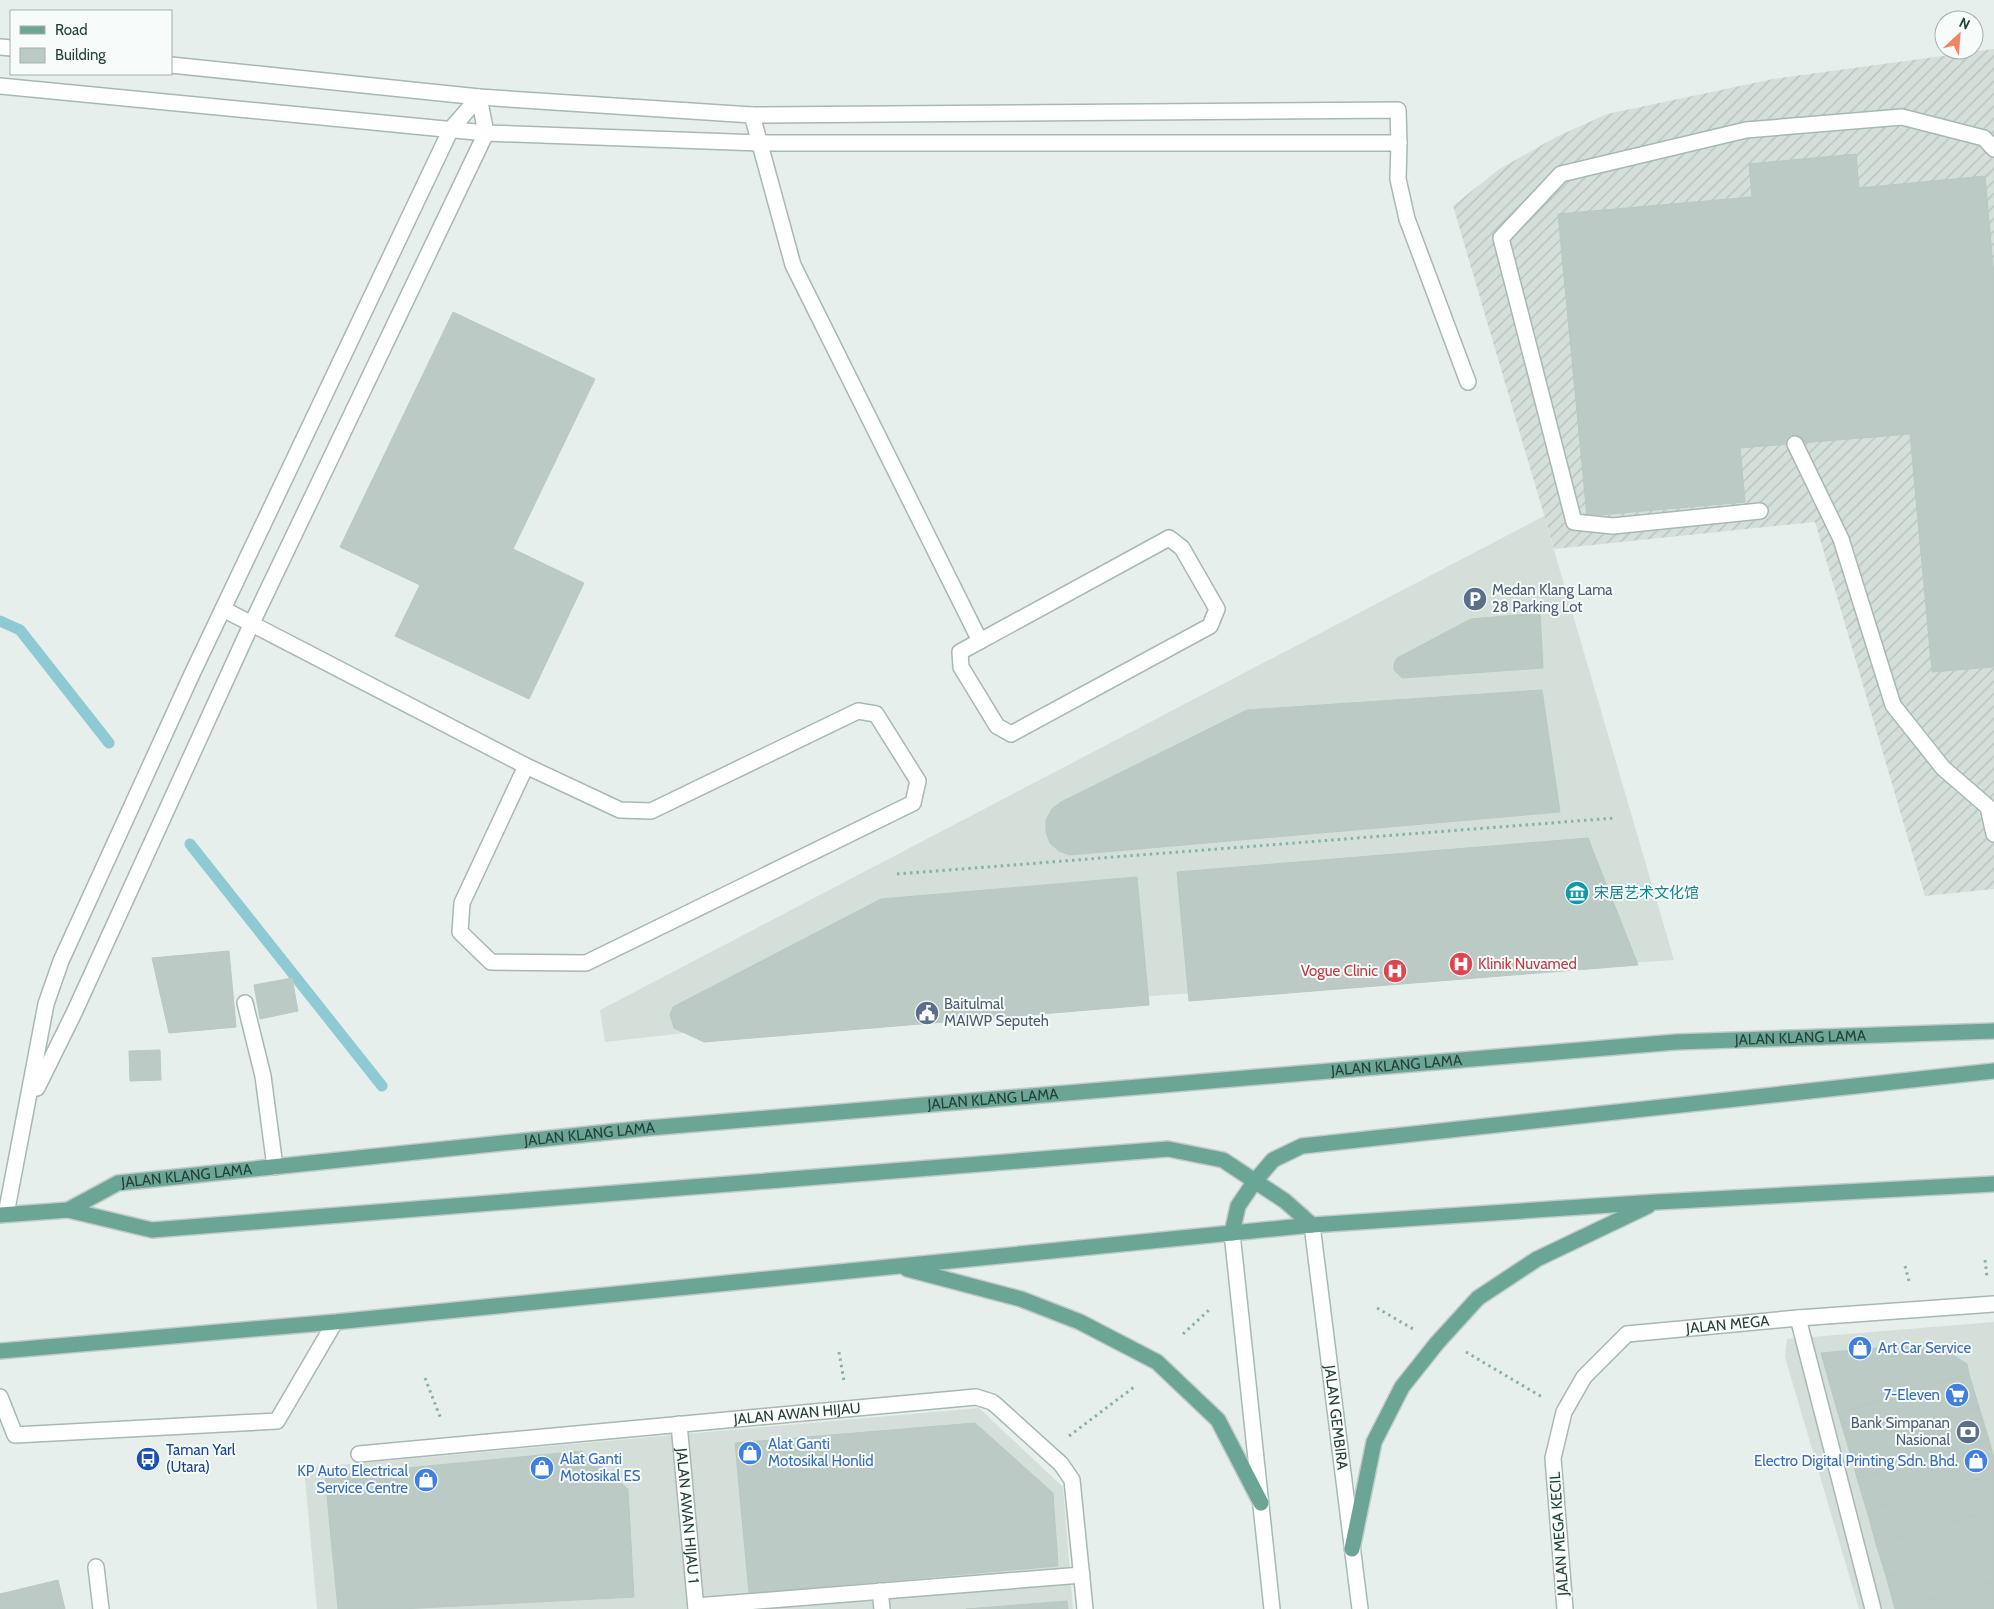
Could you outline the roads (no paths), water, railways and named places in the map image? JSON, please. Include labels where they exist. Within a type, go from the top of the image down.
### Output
[{"type":"main road","name":"JALAN KLANG LAMA","points":[[3,1215],[68,1210],[118,1183],[648,1128],[1666,1043],[1994,1030]]},
{"type":"main road","points":[[1232,1233],[1238,1206],[1255,1180],[1273,1160],[1302,1146],[1994,1071]]},
{"type":"main road","points":[[68,1210],[152,1230],[1168,1149],[1223,1160],[1285,1200],[1312,1225]]},
{"type":"main road","points":[[0,1351],[335,1322],[1312,1225],[1656,1202],[1994,1184]]},
{"type":"main road","points":[[1352,1549],[1374,1442],[1402,1387],[1437,1343],[1478,1298],[1536,1258],[1656,1202]]},
{"type":"main road","points":[[899,1266],[1021,1299],[1080,1322],[1157,1362],[1218,1420],[1261,1503]]},
{"type":"street","points":[[172,65],[479,97],[752,115],[1398,110],[1398,179],[1407,219],[1468,382]]},
{"type":"street","points":[[0,86],[486,132],[760,143],[1399,143]]},
{"type":"street","points":[[3,1215],[28,1105],[46,1004],[61,961],[223,609],[451,130],[479,97]]},
{"type":"street","points":[[28,1105],[74,1013],[251,625],[486,132],[479,97]]},
{"type":"street","points":[[752,115],[793,265],[980,641]]},
{"type":"street","points":[[1760,511],[1613,526],[1574,522],[1502,238],[1560,174],[1746,130],[1902,117],[1984,138],[1994,150]]},
{"type":"street","points":[[1795,444],[1841,539],[1893,705],[1943,768],[1991,806],[1994,834]]},
{"type":"street","points":[[1169,538],[1182,548],[1217,609],[1210,626],[1011,734],[997,726],[961,667],[960,652],[980,641],[1169,538]]},
{"type":"street","points":[[223,609],[526,766],[620,810],[651,811],[858,711],[876,714],[918,781],[913,803],[586,963],[491,962],[460,932],[462,903],[526,766]]},
{"type":"street","points":[[246,1003],[263,1076],[275,1166]]},
{"type":"street","name":"JALAN GEMBIRA","points":[[1312,1225],[1360,1609]]},
{"type":"street","points":[[1232,1233],[1272,1609]]},
{"type":"street","name":"JALAN MEGA","points":[[1553,1458],[1564,1412],[1584,1377],[1627,1334],[1798,1318],[1994,1304]]},
{"type":"street","points":[[1976,1305],[1994,1315]]},
{"type":"street","points":[[1798,1318],[1873,1609]]},
{"type":"street","points":[[0,1397],[16,1435],[277,1421],[335,1322]]},
{"type":"street","name":"JALAN AWAN HIJAU","points":[[359,1454],[976,1397],[992,1402],[1068,1472],[1075,1490],[1085,1609]]},
{"type":"street","name":"JALAN AWAN HIJAU 1","points":[[679,1424],[696,1607]]},
{"type":"street","name":"JALAN MEGA KECIL","points":[[1553,1458],[1565,1609]]},
{"type":"street","points":[[96,1567],[101,1609]]},
{"type":"street","points":[[696,1607],[1082,1575]]},
{"type":"street","points":[[880,1591],[882,1609]]},
{"type":"waterway","points":[[0,621],[20,630],[109,743]]},
{"type":"waterway","points":[[190,844],[382,1086]]},
{"type":"place","name":"Medan Klang Lama 28 Parking Lot","points":[[1475,599]]},
{"type":"place","name":"宋居艺术文化馆","points":[[1577,893]]},
{"type":"place","name":"Klinik Nuvamed","points":[[1461,964]]},
{"type":"place","name":"Vogue Clinic","points":[[1395,971]]},
{"type":"place","name":"Baitulmal MAIWP Seputeh","points":[[927,1013]]},
{"type":"place","name":"Art Car Service","points":[[1860,1348]]},
{"type":"place","name":"7-Eleven","points":[[1957,1395]]},
{"type":"place","name":"Bank Simpanan Nasional","points":[[1968,1432]]},
{"type":"place","name":"Alat Ganti Motosikal Honlid","points":[[750,1453]]},
{"type":"place","name":"Taman Yarl (Utara)","points":[[148,1459]]},
{"type":"place","name":"Electro Digital Printing Sdn. Bhd.","points":[[1976,1461]]},
{"type":"place","name":"Alat Ganti Motosikal ES","points":[[542,1468]]},
{"type":"place","name":"KP Auto Electrical Service Centre","points":[[426,1480]]}]
